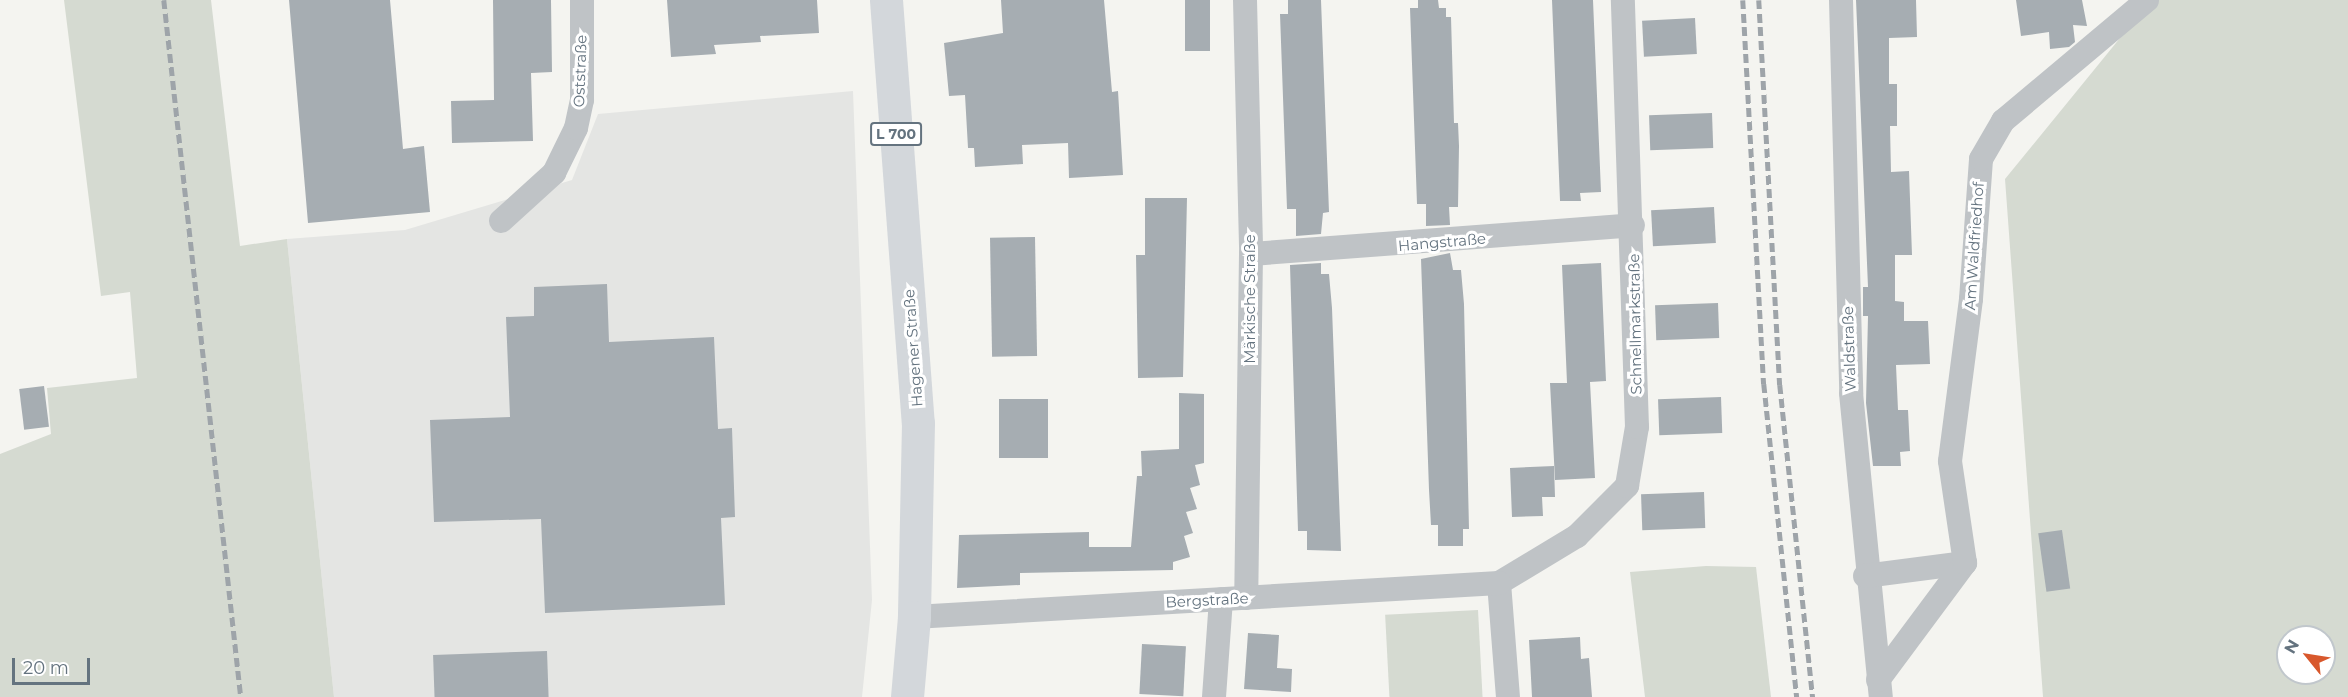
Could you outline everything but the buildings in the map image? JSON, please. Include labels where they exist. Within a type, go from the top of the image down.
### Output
[{"type":"main road","name":"Hagener Straße","points":[[886,0],[918,423],[914,617],[907,697]]},
{"type":"street","name":"Oststraße","points":[[501,221],[554,173],[576,128],[582,100],[582,0]]},
{"type":"street","name":"Märkische Straße","points":[[1245,0],[1251,254],[1246,598]]},
{"type":"street","name":"Schnellmarkstraße","points":[[1499,583],[1577,536],[1627,486],[1637,427],[1634,225],[1623,0]]},
{"type":"street","name":"Waldstraße","points":[[1841,0],[1851,393],[1865,576],[1879,688]]},
{"type":"street","name":"Am Waldfriedhof","points":[[1965,563],[1950,461],[1971,299],[1981,159],[2004,121],[2147,0]]},
{"type":"street","name":"Hangstraße","points":[[1251,254],[1634,225]]},
{"type":"street","points":[[1865,576],[1965,563]]},
{"type":"street","points":[[1879,688],[1965,563]]},
{"type":"street","name":"Bergstraße","points":[[914,617],[1499,583]]},
{"type":"street","points":[[1499,583],[1508,697]]},
{"type":"street","points":[[1214,697],[1221,599]]},
{"type":"shaded area","points":[[64,0],[211,0],[240,246],[287,239],[334,697],[0,697],[0,454],[51,434],[47,388],[137,378],[130,292],[101,296]]},
{"type":"shaded area","points":[[2151,0],[2348,0],[2348,697],[2043,697],[2005,179]]},
{"type":"shaded area","points":[[853,91],[872,600],[862,697],[334,697],[287,239],[405,230],[572,180],[598,114]]},
{"type":"shaded area","points":[[1706,566],[1756,567],[1771,697],[1645,697],[1630,572]]},
{"type":"shaded area","points":[[1478,610],[1483,697],[1389,697],[1385,615]]},
{"type":"railway","points":[[164,0],[241,697]]},
{"type":"railway","points":[[1743,0],[1764,384],[1797,697]]},
{"type":"railway","points":[[1759,0],[1780,385],[1813,697]]}]
